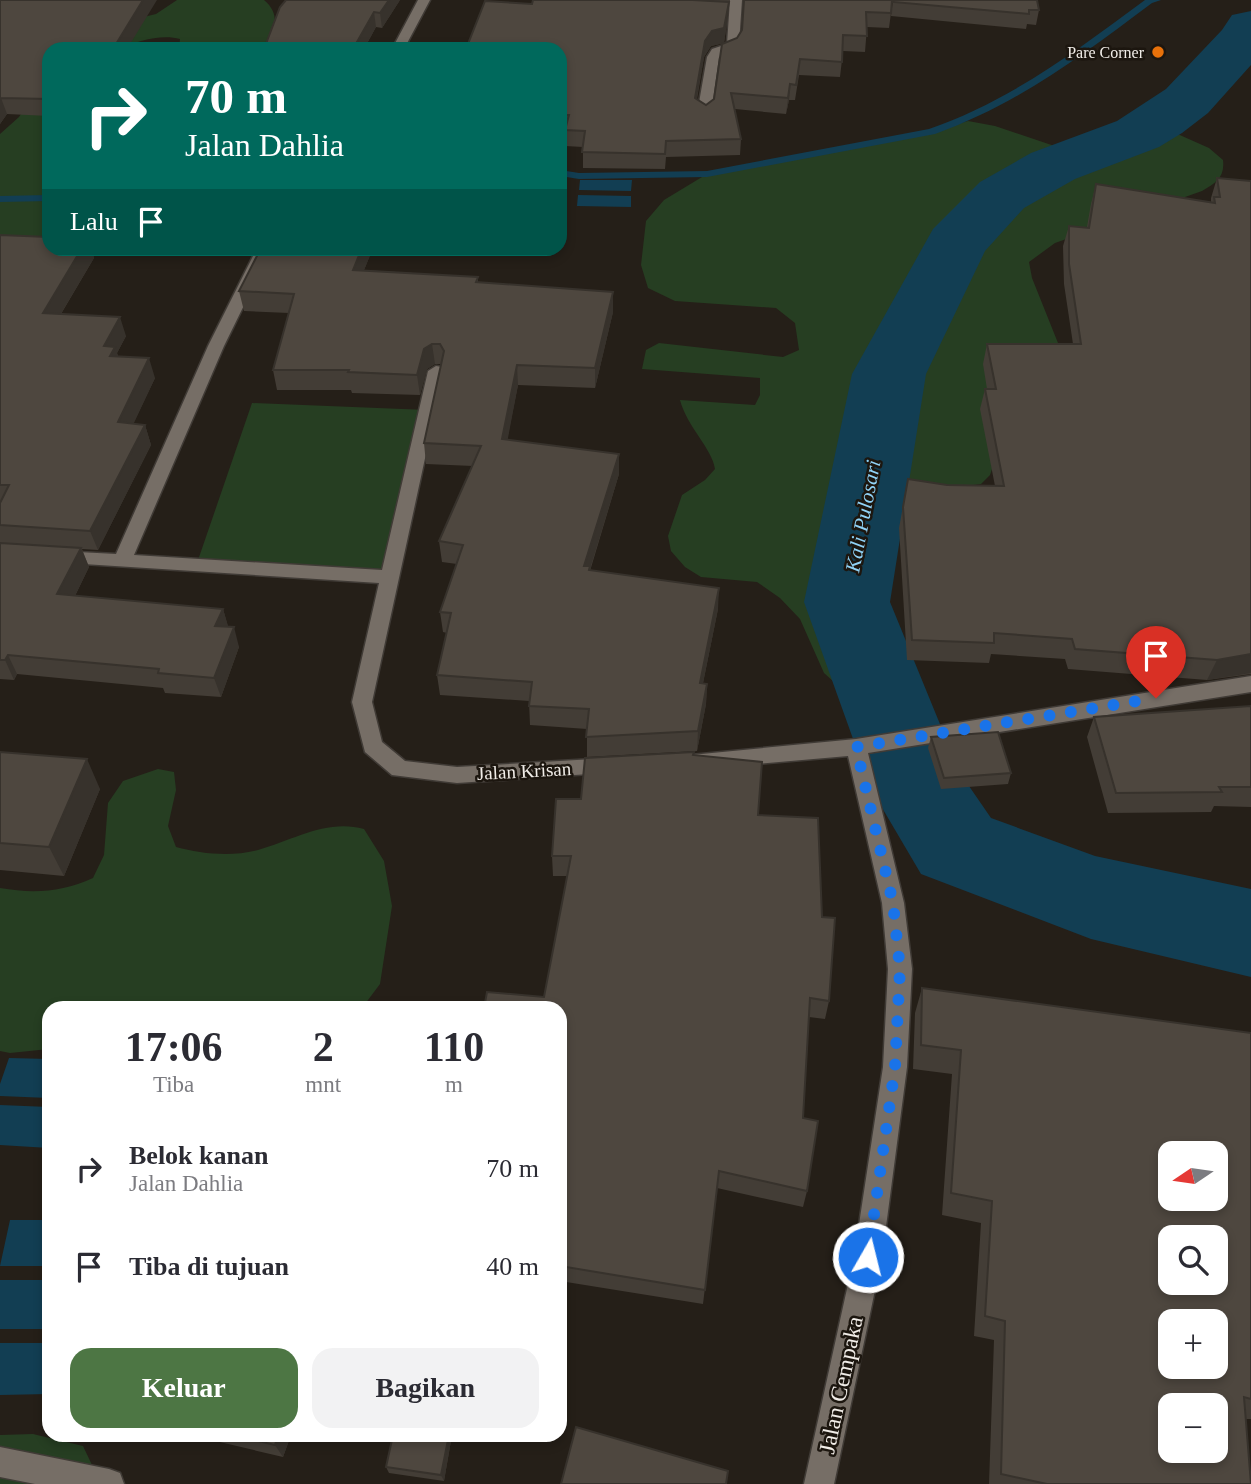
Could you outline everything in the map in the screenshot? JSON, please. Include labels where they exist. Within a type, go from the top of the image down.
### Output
[{"type":"street","points":[[402,42],[424,0]]},
{"type":"street","points":[[704,114],[713,57],[716,51],[731,48],[733,44],[737,14],[730,6]]},
{"type":"street","points":[[122,561],[216,346],[261,256]]},
{"type":"street","name":"Jalan Krisan","points":[[436,371],[362,702],[372,746],[400,769],[457,775],[632,764]]},
{"type":"street","points":[[41,556],[390,577]]},
{"type":"street","points":[[673,762],[856,747],[1251,684]]},
{"type":"street","name":"Jalan Cempaka","points":[[819,1484],[868,1257],[895,1067],[900,969],[893,903],[856,747]]},
{"type":"street","points":[[0,1462],[108,1484]]},
{"type":"green space","points":[[177,0],[264,0],[273,11],[275,23],[269,42],[180,42],[180,39],[165,37],[121,42],[123,22],[156,14]]},
{"type":"green space","points":[[42,82],[42,245],[0,244],[0,134],[19,117]]},
{"type":"green space","points":[[968,121],[995,126],[1081,155],[1138,134],[1155,124],[1209,148],[1223,160],[1223,171],[1215,182],[1202,191],[1055,243],[1029,262],[1032,278],[1062,353],[994,463],[990,475],[981,484],[904,494],[888,504],[877,532],[881,575],[877,605],[884,640],[883,657],[855,683],[834,682],[824,673],[800,619],[780,598],[757,582],[701,577],[685,567],[671,551],[668,536],[682,495],[705,480],[715,469],[680,400],[755,405],[760,395],[760,378],[642,369],[646,350],[659,343],[783,357],[799,350],[795,323],[776,308],[675,301],[648,288],[641,265],[646,221],[664,200],[707,174],[931,132]]},
{"type":"green space","points":[[252,403],[427,410],[390,577],[196,566]]},
{"type":"green space","points":[[158,769],[174,772],[176,790],[168,826],[176,847],[206,853],[227,854],[258,850],[310,832],[336,827],[364,829],[384,861],[392,906],[380,984],[367,1001],[42,1001],[42,1050],[10,1053],[0,1051],[0,888],[48,890],[93,878],[104,855],[108,803],[123,781]]},
{"type":"green space","points":[[33,1434],[42,1436],[42,1442],[66,1442],[83,1446],[101,1484],[0,1484],[0,1435]]},
{"type":"water","points":[[580,180],[632,180],[631,191],[579,190]]},
{"type":"water","points":[[578,195],[631,196],[631,207],[577,206]]},
{"type":"water","points":[[9,1058],[42,1059],[42,1098],[0,1096],[0,1084]]},
{"type":"water","points":[[0,1105],[42,1107],[42,1148],[0,1145]]},
{"type":"water","points":[[10,1220],[42,1220],[42,1266],[0,1266]]},
{"type":"water","points":[[0,1280],[42,1280],[42,1329],[0,1329]]},
{"type":"water","points":[[0,1343],[42,1343],[42,1394],[0,1395]]},
{"type":"building","points":[[0,0],[143,0],[117,42],[42,42],[42,99],[0,100]]},
{"type":"building","points":[[286,0],[389,0],[380,13],[374,12],[357,42],[267,42],[280,7]]},
{"type":"building","points":[[533,0],[729,2],[724,28],[712,31],[705,41],[695,98],[706,105],[714,99],[722,44],[737,38],[742,30],[744,0],[892,0],[891,13],[866,12],[867,36],[843,35],[842,62],[800,59],[796,85],[790,84],[788,98],[731,93],[741,139],[666,141],[665,154],[582,152],[585,131],[567,130],[567,42],[469,42],[485,1],[532,4]]},
{"type":"building","points":[[1037,0],[1039,10],[1029,10],[1029,14],[893,2]]},
{"type":"building","points":[[1217,178],[1251,181],[1251,654],[1217,660],[1075,649],[1072,639],[994,633],[994,643],[912,640],[903,507],[908,479],[947,485],[1004,486],[985,389],[996,389],[987,344],[1081,344],[1069,264],[1069,226],[1089,228],[1096,184],[1215,203],[1214,197],[1220,197]]},
{"type":"building","points":[[0,235],[42,237],[42,256],[77,256],[43,313],[120,317],[104,346],[115,347],[110,356],[149,358],[118,422],[145,425],[90,531],[0,525],[0,503],[9,485],[0,485]]},
{"type":"building","points":[[257,256],[359,256],[353,270],[478,277],[476,282],[613,292],[595,368],[517,365],[502,439],[619,454],[584,566],[590,566],[589,570],[719,588],[700,683],[707,684],[698,731],[586,737],[589,709],[529,706],[532,682],[437,675],[451,613],[440,612],[463,545],[439,541],[481,446],[424,443],[444,351],[440,344],[432,344],[424,349],[417,375],[348,372],[349,370],[273,370],[294,294],[239,291]]},
{"type":"building","points":[[0,543],[81,548],[57,594],[223,609],[215,626],[234,627],[214,678],[158,673],[159,669],[8,655],[5,660],[0,660]]},
{"type":"building","points":[[1251,706],[1251,787],[1219,787],[1222,792],[1116,793],[1094,717]]},
{"type":"building","points":[[998,732],[1011,773],[944,778],[931,737]]},
{"type":"building","points":[[0,752],[87,759],[49,847],[0,843]]},
{"type":"building","points":[[694,752],[693,755],[762,762],[758,815],[818,818],[822,917],[835,918],[829,1001],[810,998],[803,1118],[818,1121],[807,1191],[719,1171],[705,1290],[567,1267],[567,1001],[485,1001],[487,992],[544,997],[571,856],[552,856],[556,799],[581,799],[585,758]]},
{"type":"building","points":[[922,988],[1251,1033],[1251,1399],[1244,1397],[1251,1484],[1047,1484],[1001,1474],[1005,1321],[985,1316],[992,1201],[951,1193],[961,1050],[921,1045]]},
{"type":"building","points":[[576,1427],[728,1471],[726,1484],[561,1484]]},
{"type":"building","points":[[391,1442],[448,1442],[441,1475],[386,1467]]},
{"type":"waterway","points":[[567,174],[707,174],[931,132],[963,121],[1020,93],[1072,59],[1149,1],[1157,0]]},
{"type":"waterway","name":"Kali Pulosari","points":[[1251,27],[1246,37],[1187,101],[1138,134],[1053,166],[1002,195],[956,243],[889,374],[847,602],[919,789],[956,846],[1091,897],[1251,933]]},
{"type":"waterway","points":[[0,199],[42,198]]},
{"type":"place","name":"Pare Corner","points":[[1158,52]]},
{"type":"route","points":[[868,1257],[895,1067],[900,969],[893,903],[876,841],[856,747],[1156,698]]}]
